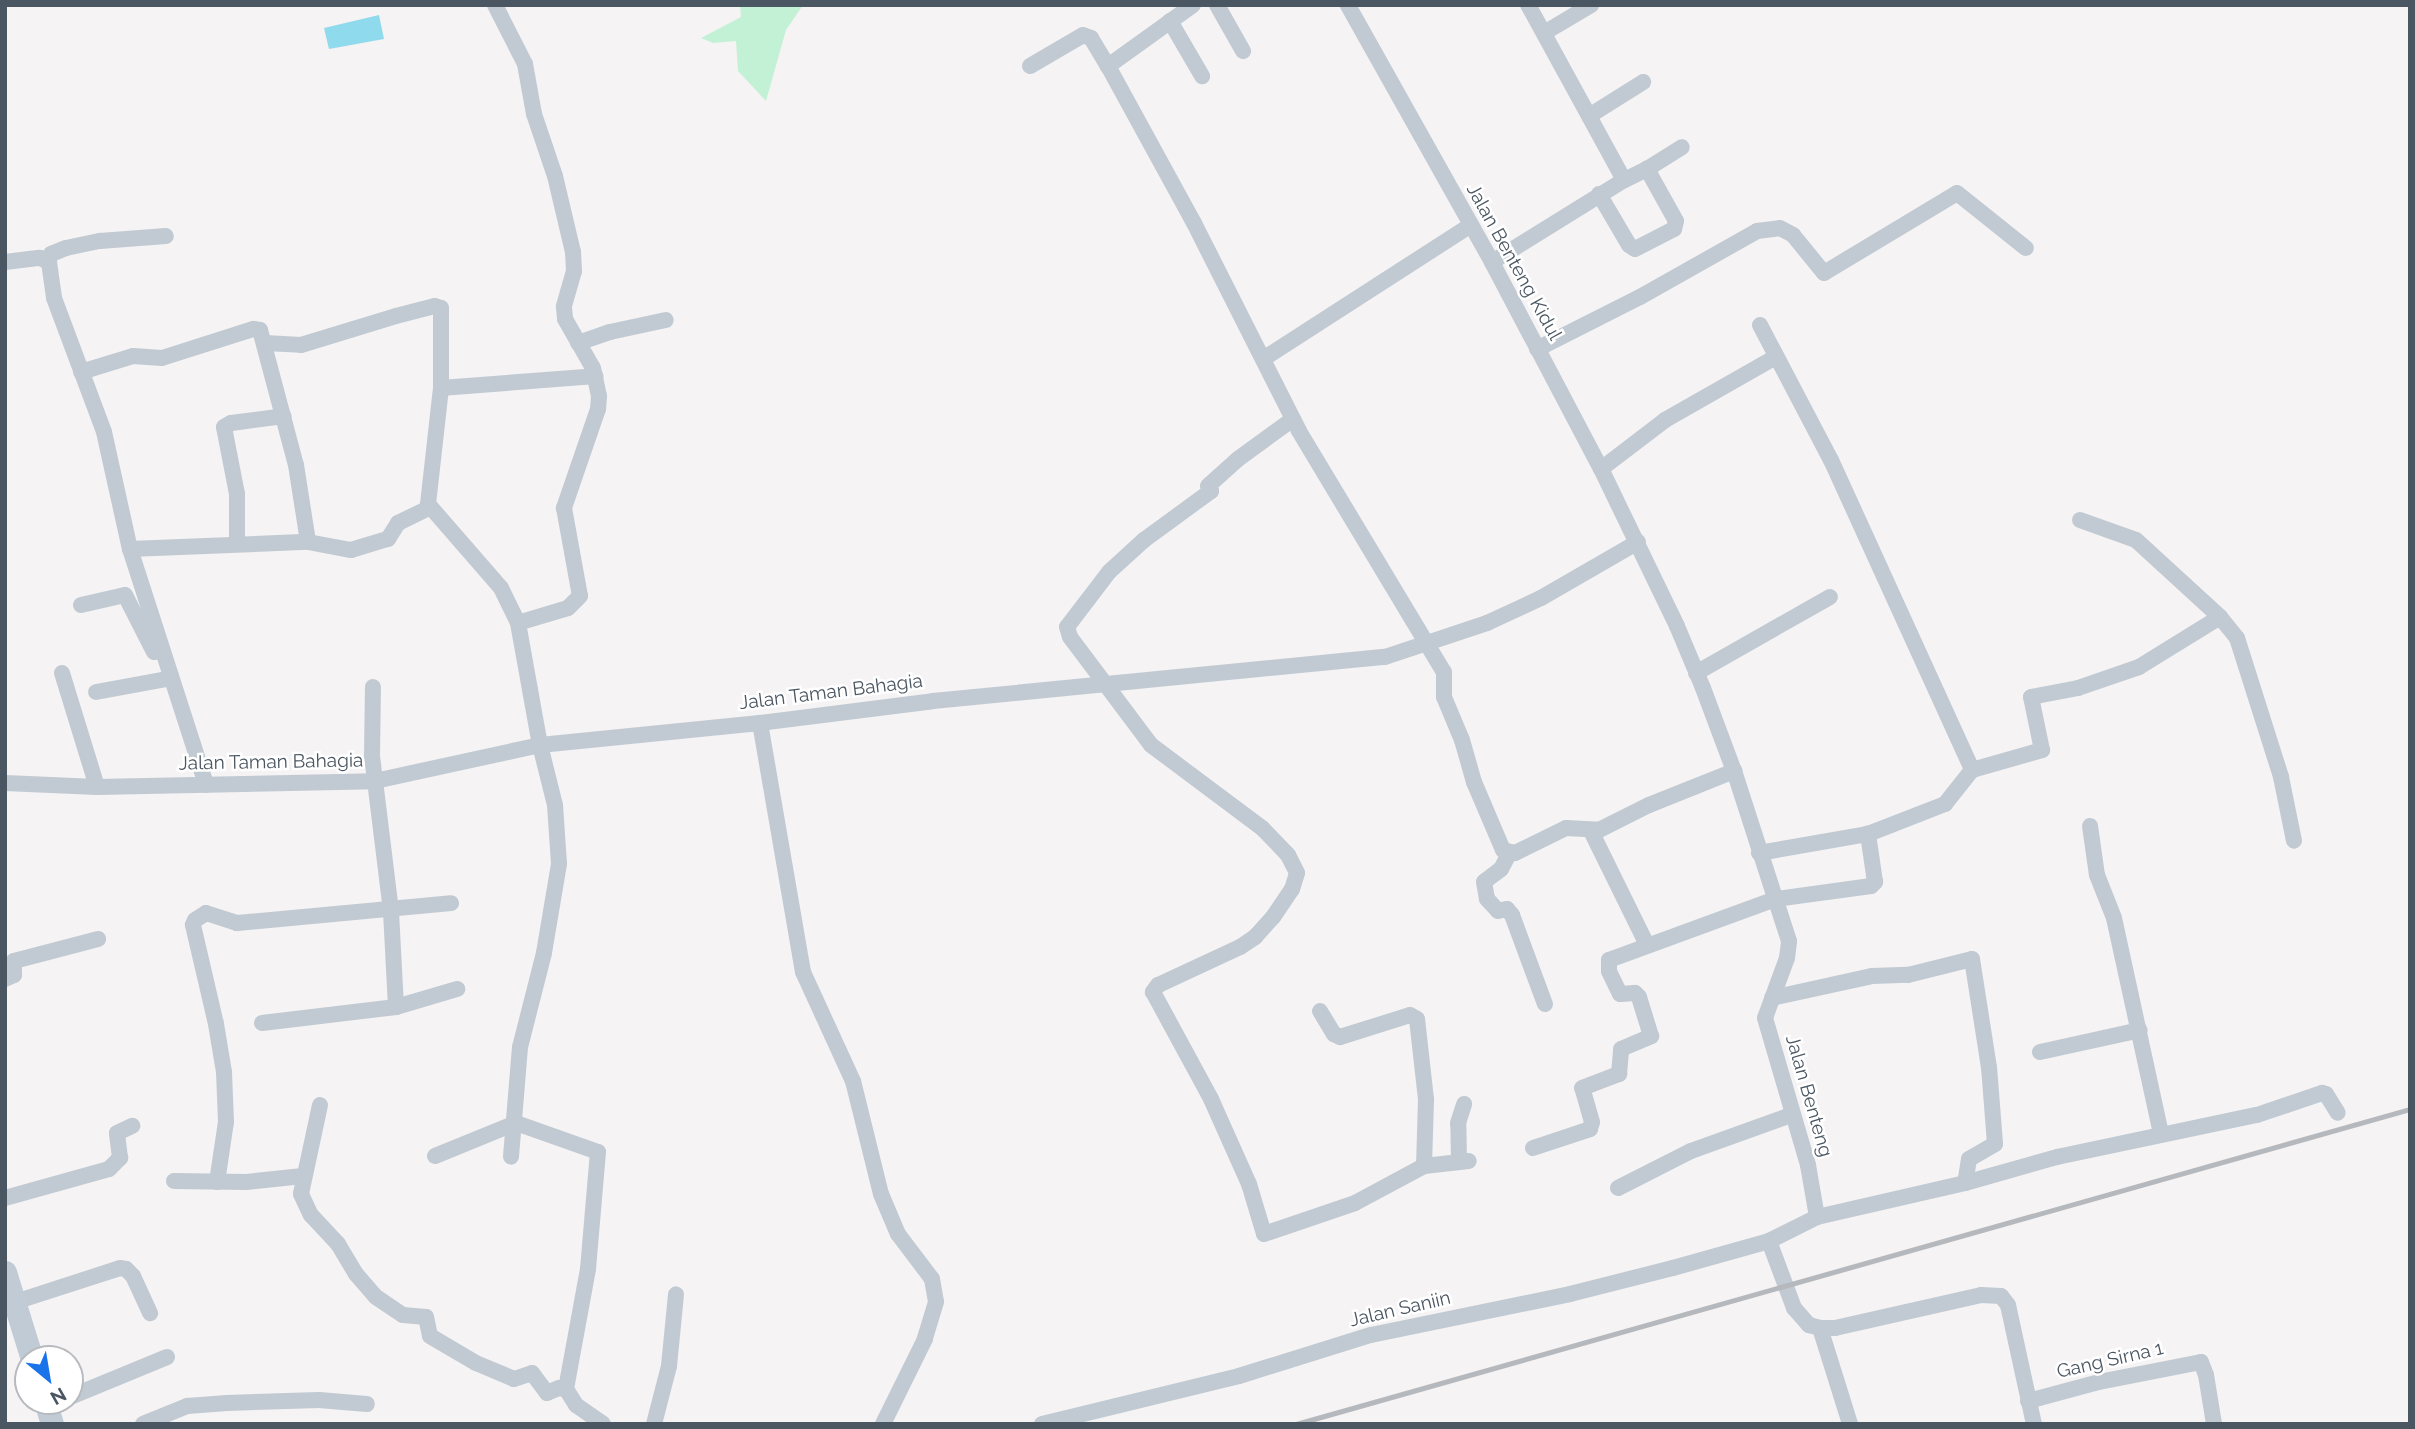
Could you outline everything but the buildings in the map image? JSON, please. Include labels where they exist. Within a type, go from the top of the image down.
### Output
[{"type":"street","points":[[495,5],[526,64],[534,114],[555,176],[574,262],[564,313],[596,376],[598,409],[564,508],[580,596],[568,608],[518,623]]},
{"type":"street","points":[[1108,66],[1193,5]]},
{"type":"street","points":[[1217,5],[1243,51]]},
{"type":"street","name":"Jalan Benteng Kidul","points":[[1348,5],[1492,262],[1638,542]]},
{"type":"street","points":[[1528,5],[1624,180]]},
{"type":"street","points":[[1544,33],[1591,5]]},
{"type":"street","points":[[1170,21],[1202,76]]},
{"type":"street","points":[[1030,66],[1083,35],[1091,38],[1194,223],[1293,419],[1359,534],[1444,672],[1444,697],[1462,740],[1474,782],[1503,850],[1509,854]]},
{"type":"street","points":[[1589,117],[1643,82]]},
{"type":"street","points":[[1492,262],[1599,194],[1682,147]]},
{"type":"street","points":[[1599,194],[1629,246],[1642,248],[1677,225],[1647,169]]},
{"type":"street","points":[[1537,349],[1640,297],[1757,231],[1780,228],[1793,235],[1824,273],[1957,192],[2026,248]]},
{"type":"street","points":[[1263,359],[1471,225]]},
{"type":"street","points":[[166,236],[100,241],[66,248],[51,254],[47,260],[54,298],[103,432],[121,497],[130,549],[202,785]]},
{"type":"street","points":[[5,262],[47,260]]},
{"type":"street","points":[[265,342],[301,345],[439,306],[441,388],[429,508],[501,588],[518,623],[540,745],[555,805],[559,864],[544,953],[520,1047],[516,1123],[511,1157]]},
{"type":"street","points":[[578,343],[610,332],[666,320]]},
{"type":"street","points":[[1760,325],[1831,460],[1956,728],[1972,770]]},
{"type":"street","points":[[81,372],[133,356],[162,358],[253,329],[260,330],[296,465],[308,542]]},
{"type":"street","points":[[1601,469],[1665,420],[1776,357]]},
{"type":"street","points":[[441,388],[596,376]]},
{"type":"street","points":[[237,542],[237,494],[224,427],[231,423],[284,415]]},
{"type":"street","points":[[1293,419],[1238,459],[1208,486],[1211,491],[1144,540],[1093,589],[1069,622],[1068,633],[1152,745],[1232,802],[1262,828],[1295,864],[1297,873],[1292,889],[1255,937],[1153,990],[1216,1110],[1249,1184],[1262,1231],[1267,1234],[1355,1203],[1424,1166],[1464,1161],[1458,1123],[1464,1104]]},
{"type":"street","points":[[130,549],[237,542],[308,542],[351,550],[377,545],[388,539],[398,523],[429,508]]},
{"type":"street","points":[[2080,520],[2136,540],[2220,617],[2237,638],[2251,674],[2281,777],[2294,841]]},
{"type":"street","name":"Jalan Taman Bahagia","points":[[5,783],[97,787],[374,780],[540,745],[760,723],[933,701],[1385,657],[1429,645],[1487,623],[1541,598],[1638,542]]},
{"type":"street","name":"Jalan Benteng","points":[[1638,542],[1696,673],[1734,771],[1776,899],[1789,949],[1765,1018],[1791,1115],[1808,1165],[1817,1217]]},
{"type":"street","points":[[80,605],[125,595],[167,679],[202,785]]},
{"type":"street","points":[[1696,673],[1830,597]]},
{"type":"street","points":[[1759,853],[1868,834],[1945,804],[1972,770],[2042,750],[2031,697],[2078,688],[2140,667],[2220,617]]},
{"type":"street","points":[[62,673],[97,787]]},
{"type":"street","points":[[96,692],[167,679]]},
{"type":"street","points":[[373,687],[372,755],[391,911],[396,1007]]},
{"type":"street","points":[[760,723],[803,972],[853,1081],[881,1195],[898,1234],[932,1279],[936,1302],[925,1339],[883,1424]]},
{"type":"street","points":[[1545,1004],[1512,915],[1507,909],[1498,911],[1493,907],[1484,882],[1501,869],[1509,854],[1566,828],[1599,830],[1649,805],[1734,771]]},
{"type":"street","points":[[2090,826],[2098,875],[2113,918],[2161,1134]]},
{"type":"street","points":[[1591,831],[1647,945]]},
{"type":"street","points":[[1533,1148],[1590,1129],[1592,1122],[1582,1088],[1619,1074],[1621,1049],[1651,1036],[1639,997],[1635,993],[1620,994],[1607,964],[1614,957],[1776,899],[1874,885],[1868,834]]},
{"type":"street","points":[[217,1182],[226,1122],[224,1083],[216,1024],[193,925],[195,920],[206,913],[237,923],[391,911],[451,903]]},
{"type":"street","points":[[5,979],[14,975],[14,961],[97,939]]},
{"type":"street","points":[[1772,998],[1872,976],[1900,976],[1972,959],[1989,1067],[1995,1144],[1969,1159],[1965,1183]]},
{"type":"street","points":[[262,1023],[396,1007],[457,989]]},
{"type":"street","points":[[1320,1011],[1334,1034],[1340,1037],[1374,1025],[1415,1016],[1423,1059],[1424,1166]]},
{"type":"street","points":[[2040,1052],[2140,1030]]},
{"type":"street","points":[[2034,1424],[2008,1305],[2001,1296],[1981,1295],[1835,1328],[1820,1328],[1809,1325],[1794,1308],[1769,1241],[1817,1217],[1965,1183],[2056,1157],[2257,1115],[2322,1093],[2326,1094],[2338,1113]]},
{"type":"street","points":[[320,1105],[301,1194],[307,1210],[338,1244],[356,1274],[376,1297],[403,1315],[426,1317],[430,1336],[476,1363],[514,1379],[532,1373],[547,1393],[559,1388],[566,1389]]},
{"type":"street","points":[[1618,1188],[1691,1152],[1791,1115]]},
{"type":"street","points":[[435,1156],[516,1123],[598,1152],[588,1269],[566,1389],[576,1405],[603,1424]]},
{"type":"street","points":[[5,1198],[109,1169],[120,1158],[117,1133],[132,1126]]},
{"type":"street","points":[[174,1181],[217,1182],[303,1176]]},
{"type":"street","name":"Jalan Saniin","points":[[1042,1424],[1239,1376],[1371,1335],[1570,1294],[1769,1241]]},
{"type":"street","points":[[15,1302],[109,1271],[126,1269],[150,1313]]},
{"type":"street","points":[[5,1272],[28,1345]]},
{"type":"street","points":[[654,1424],[669,1366],[676,1294]]},
{"type":"street","points":[[1820,1328],[1850,1424]]},
{"type":"street","points":[[84,1391],[167,1357]]},
{"type":"street","name":"Gang Sirna 1","points":[[2028,1401],[2099,1382],[2201,1362],[2206,1375],[2214,1424]]},
{"type":"street","points":[[143,1424],[187,1406],[227,1402],[319,1399],[367,1404]]},
{"type":"green space","points":[[740,5],[803,5],[786,30],[766,101],[738,71],[736,41],[713,43],[701,38],[741,17]]},
{"type":"water","points":[[379,15],[384,39],[329,49],[324,28]]},
{"type":"railway","points":[[1296,1424],[2410,1109]]}]
